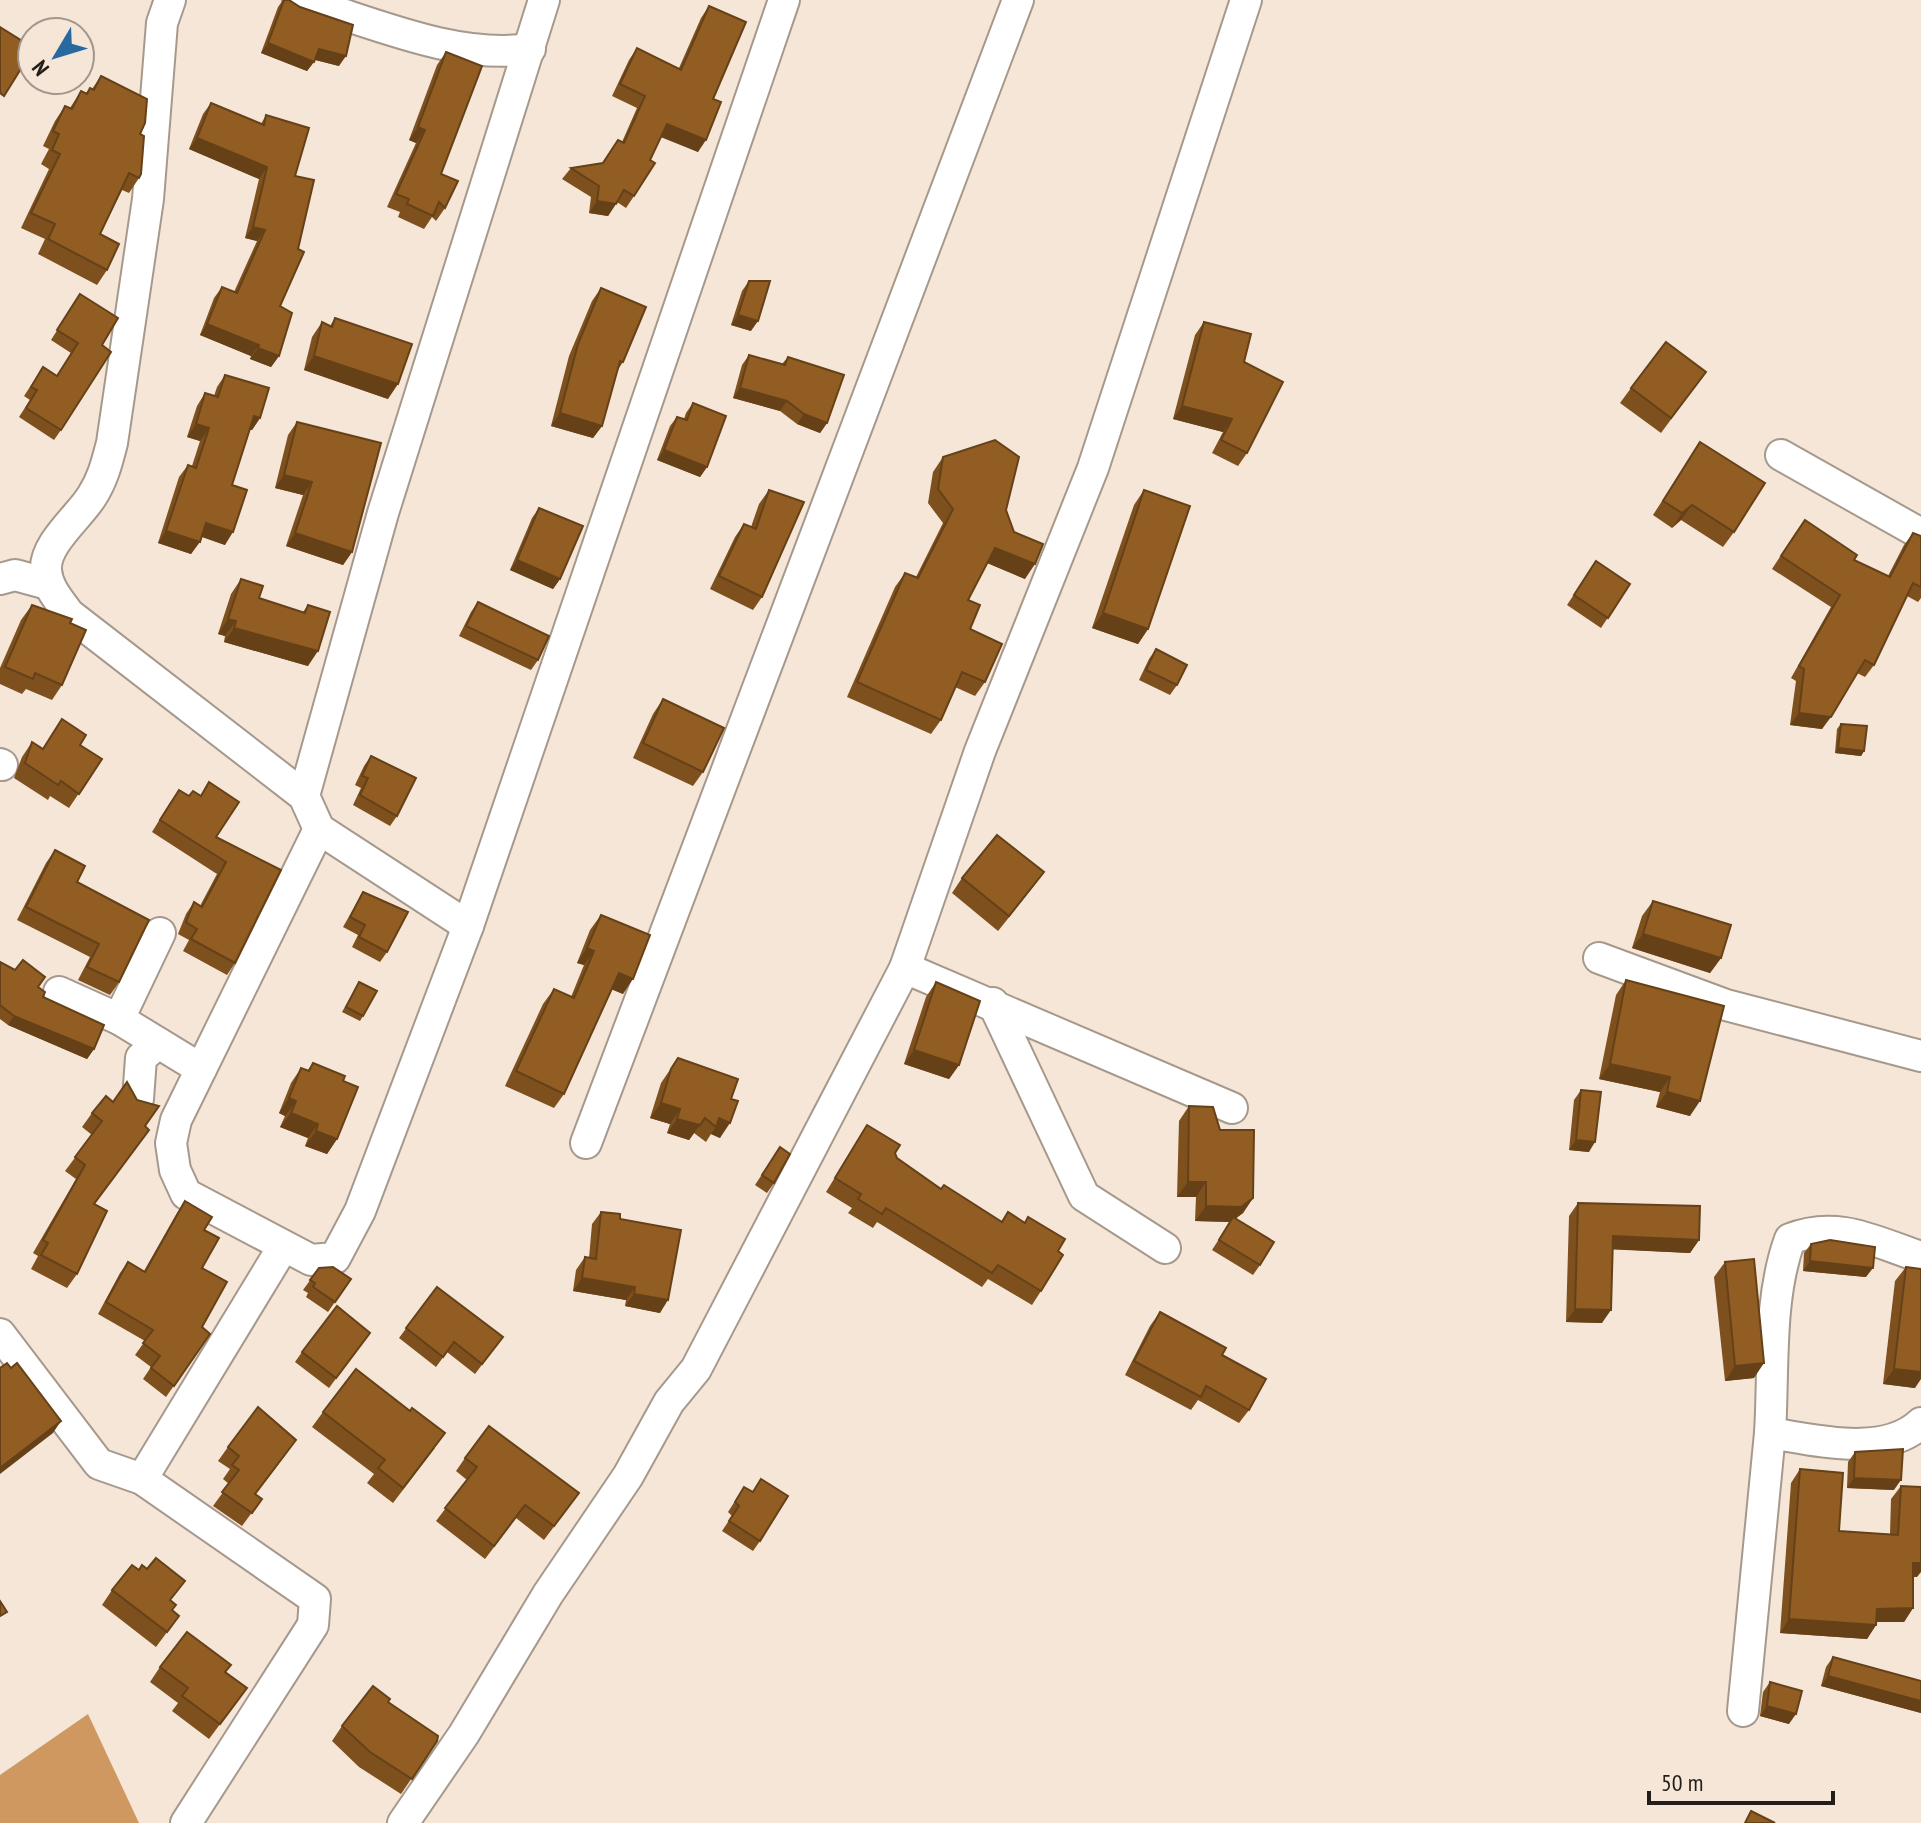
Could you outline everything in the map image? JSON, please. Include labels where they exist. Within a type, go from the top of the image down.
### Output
[{"type":"street","points":[[170,0],[162,23],[148,199],[112,443],[104,475],[93,495],[52,550],[45,566],[48,584],[69,614],[304,796],[319,829],[468,926]]},
{"type":"street","points":[[298,0],[435,41],[499,54],[530,49]]},
{"type":"street","points":[[304,796],[374,542],[544,0]]},
{"type":"street","points":[[319,829],[176,1120],[171,1143],[175,1170],[186,1194],[311,1260],[335,1258],[360,1211],[468,926],[784,0]]},
{"type":"street","points":[[586,1143],[1018,0]]},
{"type":"street","points":[[403,1823],[464,1734],[548,1594],[628,1476],[669,1402],[696,1369],[905,968],[980,751],[1093,468],[1246,0]]},
{"type":"street","points":[[1781,455],[1921,534]]},
{"type":"street","points":[[0,579],[15,575],[48,584]]},
{"type":"street","points":[[119,1019],[160,933]]},
{"type":"street","points":[[1599,958],[1726,1005],[1921,1056]]},
{"type":"street","points":[[905,968],[993,1003],[1232,1108]]},
{"type":"street","points":[[59,992],[119,1019],[201,1069]]},
{"type":"street","points":[[993,1003],[1084,1196],[1165,1248]]},
{"type":"street","points":[[138,1099],[141,1058],[158,1043]]},
{"type":"street","points":[[1743,1711],[1770,1433],[1773,1341],[1782,1260],[1790,1239],[1821,1229],[1838,1230],[1921,1257]]},
{"type":"street","points":[[142,1479],[283,1247]]},
{"type":"street","points":[[0,1335],[99,1464],[142,1479],[315,1599],[313,1625],[186,1823]]},
{"type":"street","points":[[1770,1433],[1837,1442],[1886,1442],[1921,1423]]},
{"type":"shaded area","points":[[88,1714],[139,1823],[0,1823],[0,1775]]},
{"type":"building","points":[[284,0],[353,25],[346,56],[319,49],[314,62],[268,43]]},
{"type":"building","points":[[709,6],[746,22],[713,99],[721,102],[706,140],[667,124],[650,160],[655,163],[634,196],[624,190],[616,204],[597,201],[599,186],[571,168],[603,163],[618,140],[624,143],[645,96],[620,84],[637,48],[681,70]]},
{"type":"building","points":[[0,27],[16,37],[16,77],[4,96],[0,93]]},
{"type":"building","points":[[446,52],[482,66],[441,174],[458,181],[445,208],[439,202],[433,216],[407,204],[409,199],[396,194],[425,130],[418,127]]},
{"type":"building","points":[[101,76],[147,99],[145,123],[140,134],[144,136],[141,174],[139,178],[129,173],[100,234],[119,244],[107,270],[48,239],[55,224],[31,213],[60,154],[52,150],[59,134],[53,131],[65,106],[72,109],[78,96],[96,96],[96,86]]},
{"type":"building","points":[[211,103],[264,125],[266,115],[309,128],[295,176],[314,180],[298,249],[304,252],[280,306],[292,313],[279,356],[207,324],[222,287],[237,293],[265,230],[253,227],[267,167],[197,138]]},
{"type":"building","points":[[749,281],[770,281],[758,321],[738,315]]},
{"type":"building","points":[[601,288],[646,307],[623,362],[620,361],[602,426],[560,413],[578,344]]},
{"type":"building","points":[[80,294],[118,318],[102,345],[111,352],[61,430],[26,408],[37,390],[31,387],[43,367],[57,376],[78,343],[57,330]]},
{"type":"building","points":[[335,318],[412,344],[398,384],[314,356],[322,322],[332,327]]},
{"type":"building","points":[[1204,322],[1251,334],[1244,362],[1283,382],[1247,453],[1221,440],[1232,419],[1182,406]]},
{"type":"building","points":[[1666,342],[1706,372],[1671,418],[1631,388]]},
{"type":"building","points":[[749,355],[785,365],[788,357],[844,375],[827,423],[804,414],[787,401],[740,388]]},
{"type":"building","points":[[225,375],[269,388],[260,418],[254,416],[232,485],[247,490],[233,532],[206,523],[200,542],[166,531],[188,465],[196,468],[209,428],[196,424],[205,393],[218,397]]},
{"type":"building","points":[[693,403],[726,416],[707,467],[664,450],[677,417],[687,420]]},
{"type":"building","points":[[297,422],[381,443],[352,552],[295,533],[312,482],[284,475]]},
{"type":"building","points":[[995,440],[1019,457],[1006,510],[1014,532],[1043,544],[1035,564],[995,548],[968,600],[980,605],[970,629],[1002,644],[985,682],[962,672],[941,720],[857,682],[905,573],[918,578],[953,509],[938,489],[943,457]]},
{"type":"building","points":[[1700,442],[1765,483],[1734,532],[1692,505],[1682,513],[1663,501]]},
{"type":"building","points":[[769,490],[804,502],[762,597],[719,576],[744,524],[756,529]]},
{"type":"building","points":[[1144,490],[1190,506],[1148,629],[1103,613]]},
{"type":"building","points":[[539,508],[583,526],[560,579],[517,560]]},
{"type":"building","points":[[1805,520],[1857,555],[1854,560],[1890,577],[1913,533],[1921,536],[1921,587],[1913,583],[1874,665],[1865,660],[1831,717],[1799,713],[1804,669],[1799,666],[1840,595],[1781,556]]},
{"type":"building","points":[[1596,561],[1630,584],[1608,618],[1574,595]]},
{"type":"building","points":[[241,579],[263,586],[259,598],[305,613],[308,605],[330,612],[318,651],[234,628],[236,621],[228,619]]},
{"type":"building","points":[[478,602],[549,636],[538,660],[466,626]]},
{"type":"building","points":[[32,605],[72,619],[70,623],[86,630],[62,685],[35,673],[33,679],[5,667]]},
{"type":"building","points":[[1156,649],[1187,665],[1177,685],[1146,670]]},
{"type":"building","points":[[663,699],[724,728],[703,772],[643,743]]},
{"type":"building","points":[[62,719],[86,735],[80,745],[102,759],[79,794],[61,781],[58,785],[25,763],[32,742],[43,749]]},
{"type":"building","points":[[1841,724],[1867,726],[1864,751],[1838,748]]},
{"type":"building","points":[[371,756],[416,778],[397,816],[360,795],[368,778],[362,776]]},
{"type":"building","points":[[209,782],[239,802],[216,837],[281,870],[235,963],[191,939],[197,929],[186,922],[194,902],[202,907],[226,862],[160,820],[179,790],[189,796],[193,791],[201,796]]},
{"type":"building","points":[[997,835],[1044,872],[1009,916],[962,878]]},
{"type":"building","points":[[55,850],[85,866],[77,882],[149,920],[119,982],[87,967],[99,944],[26,907]]},
{"type":"building","points":[[363,892],[408,912],[387,952],[359,937],[365,925],[350,917]]},
{"type":"building","points":[[1653,901],[1731,925],[1721,958],[1643,934]]},
{"type":"building","points":[[601,915],[650,935],[633,979],[619,973],[564,1094],[516,1071],[554,989],[574,998],[594,951],[587,948]]},
{"type":"building","points":[[23,960],[45,977],[38,987],[45,992],[43,997],[104,1025],[94,1049],[14,1016],[0,1005],[0,962],[15,970]]},
{"type":"building","points":[[1626,980],[1724,1006],[1700,1101],[1667,1092],[1670,1077],[1610,1064]]},
{"type":"building","points":[[359,982],[377,991],[363,1016],[346,1007]]},
{"type":"building","points":[[936,982],[980,1001],[959,1065],[914,1050]]},
{"type":"building","points":[[678,1058],[738,1079],[731,1099],[738,1101],[730,1123],[719,1118],[716,1127],[705,1118],[700,1125],[677,1119],[680,1109],[661,1103],[671,1069]]},
{"type":"building","points":[[313,1063],[345,1076],[343,1081],[358,1087],[337,1139],[316,1131],[318,1124],[291,1113],[296,1101],[289,1098],[301,1068],[309,1071]]},
{"type":"building","points":[[127,1082],[137,1100],[159,1106],[145,1126],[149,1130],[94,1204],[107,1211],[77,1274],[41,1255],[48,1243],[43,1240],[85,1165],[75,1157],[102,1121],[92,1113],[106,1096],[113,1102]]},
{"type":"building","points":[[1581,1090],[1601,1092],[1595,1142],[1576,1140]]},
{"type":"building","points":[[1189,1106],[1213,1107],[1220,1130],[1254,1130],[1253,1198],[1241,1207],[1206,1206],[1206,1182],[1188,1182]]},
{"type":"building","points":[[867,1125],[900,1145],[895,1153],[897,1158],[941,1189],[944,1185],[1002,1222],[1008,1212],[1025,1223],[1028,1217],[1065,1239],[1058,1251],[1063,1255],[1041,1291],[998,1265],[992,1273],[886,1208],[882,1214],[858,1199],[861,1194],[835,1178]]},
{"type":"building","points":[[780,1147],[790,1154],[774,1183],[762,1175]]},
{"type":"building","points":[[185,1201],[212,1217],[204,1230],[219,1238],[202,1268],[227,1282],[202,1327],[210,1334],[174,1386],[151,1368],[160,1356],[143,1343],[153,1330],[106,1302],[128,1262],[145,1272]]},
{"type":"building","points":[[1578,1203],[1700,1206],[1699,1240],[1613,1236],[1611,1310],[1575,1309]]},
{"type":"building","points":[[601,1212],[620,1214],[620,1219],[681,1230],[668,1300],[634,1294],[635,1287],[582,1278],[585,1257],[596,1259]]},
{"type":"building","points":[[1233,1217],[1274,1242],[1260,1265],[1219,1240]]},
{"type":"building","points":[[1830,1240],[1875,1247],[1873,1268],[1810,1261],[1811,1244]]},
{"type":"building","points":[[1754,1259],[1764,1363],[1735,1366],[1725,1262]]},
{"type":"building","points":[[333,1267],[351,1279],[335,1302],[313,1287],[315,1283],[310,1280],[319,1268]]},
{"type":"building","points":[[1906,1267],[1921,1269],[1921,1372],[1894,1369]]},
{"type":"building","points":[[437,1287],[503,1337],[482,1364],[454,1342],[443,1357],[406,1328]]},
{"type":"building","points":[[337,1306],[370,1333],[336,1378],[302,1352]]},
{"type":"building","points":[[1160,1312],[1226,1348],[1222,1355],[1266,1379],[1249,1410],[1206,1386],[1201,1397],[1134,1361]]},
{"type":"building","points":[[7,1363],[11,1368],[17,1363],[61,1421],[0,1468],[0,1368]]},
{"type":"building","points":[[356,1369],[410,1411],[412,1408],[445,1433],[403,1488],[378,1468],[385,1460],[323,1412]]},
{"type":"building","points":[[258,1407],[296,1440],[255,1494],[262,1499],[252,1513],[222,1492],[239,1470],[232,1465],[239,1456],[228,1447]]},
{"type":"building","points":[[489,1426],[579,1493],[554,1526],[525,1505],[494,1546],[445,1508],[477,1467],[465,1458]]},
{"type":"building","points":[[1903,1449],[1901,1480],[1854,1478],[1855,1452]]},
{"type":"building","points":[[1800,1469],[1843,1473],[1839,1531],[1898,1535],[1901,1486],[1921,1487],[1921,1563],[1913,1563],[1913,1608],[1877,1609],[1876,1625],[1789,1619]]},
{"type":"building","points":[[761,1479],[788,1496],[760,1541],[729,1521],[739,1506],[735,1502],[744,1487],[753,1492]]},
{"type":"building","points":[[156,1558],[185,1581],[170,1600],[176,1605],[172,1610],[179,1616],[167,1632],[112,1590],[132,1565],[139,1570],[142,1565],[147,1569]]},
{"type":"building","points":[[0,1601],[7,1612],[0,1616]]},
{"type":"building","points":[[187,1632],[231,1665],[225,1672],[247,1688],[220,1724],[182,1696],[188,1688],[160,1667]]},
{"type":"building","points":[[1833,1657],[1921,1681],[1921,1701],[1828,1676]]},
{"type":"building","points":[[1770,1682],[1802,1691],[1796,1714],[1767,1706]]},
{"type":"building","points":[[373,1686],[390,1699],[388,1702],[438,1736],[412,1779],[370,1752],[342,1726]]},
{"type":"building","points":[[1751,1811],[1775,1823],[1745,1823]]}]
